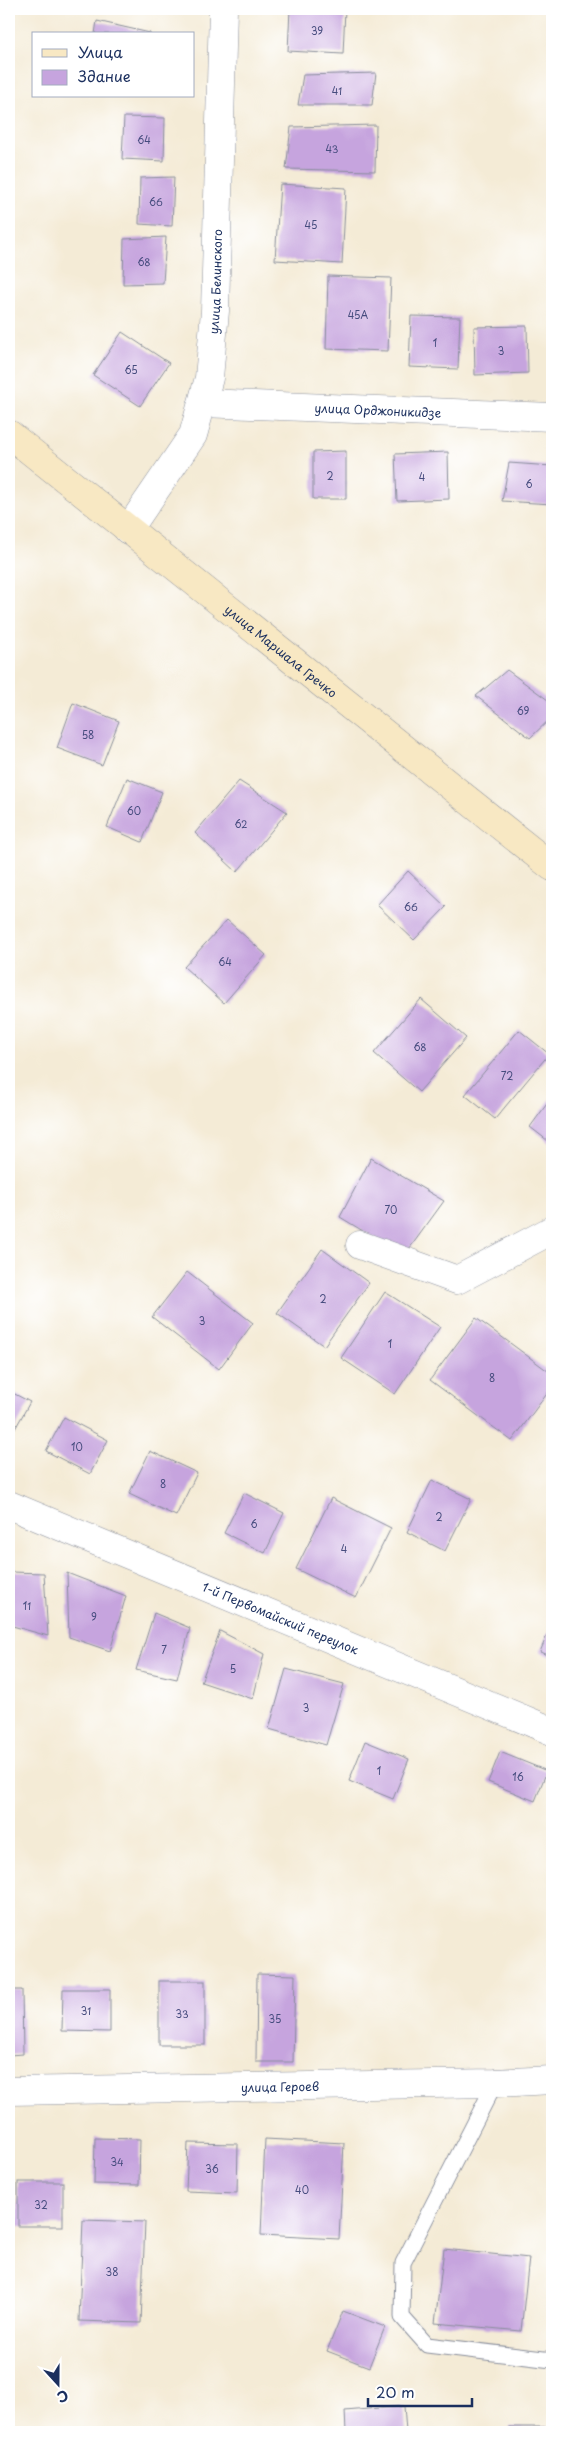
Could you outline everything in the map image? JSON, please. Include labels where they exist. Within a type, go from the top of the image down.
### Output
[{"type":"main road","name":"улица Маршала Гречко","points":[[9,434],[552,867]]},
{"type":"street","name":"улица Белинского","points":[[128,530],[193,434],[209,378],[215,311],[223,9]]},
{"type":"street","name":"улица Орджоникидзе","points":[[203,404],[552,417]]},
{"type":"street","points":[[360,1245],[457,1280],[552,1230]]},
{"type":"street","name":"1-й Первомайский переулок","points":[[9,1506],[552,1731]]},
{"type":"street","name":"улица Героев","points":[[9,2091],[495,2083],[552,2080]]},
{"type":"lane","points":[[495,2083],[403,2263],[402,2317],[427,2345],[552,2360]]},
{"type":"building","points":[[290,9],[345,9],[343,54],[288,51]]},
{"type":"building","points":[[97,21],[146,32],[95,32]]},
{"type":"building","points":[[376,73],[372,105],[298,105],[303,75]]},
{"type":"building","points":[[124,117],[165,118],[164,161],[122,159]]},
{"type":"building","points":[[376,125],[375,171],[286,169],[291,127]]},
{"type":"building","points":[[174,177],[172,226],[139,224],[140,178]]},
{"type":"building","points":[[280,184],[346,188],[342,264],[275,260]]},
{"type":"building","points":[[166,237],[163,283],[123,284],[124,239]]},
{"type":"building","points":[[328,276],[391,278],[388,351],[326,349]]},
{"type":"building","points":[[411,316],[460,317],[458,369],[409,367]]},
{"type":"building","points":[[527,326],[528,373],[475,375],[474,327]]},
{"type":"building","points":[[122,332],[169,363],[140,406],[93,375]]},
{"type":"building","points":[[346,451],[346,499],[313,499],[313,452]]},
{"type":"building","points":[[448,452],[449,499],[397,501],[395,454]]},
{"type":"building","points":[[509,463],[552,466],[552,504],[502,501]]},
{"type":"building","points":[[507,670],[552,703],[552,717],[530,738],[476,696]]},
{"type":"building","points":[[73,703],[119,721],[102,765],[57,748]]},
{"type":"building","points":[[127,778],[162,792],[142,842],[107,827]]},
{"type":"building","points":[[239,781],[287,812],[237,872],[195,833]]},
{"type":"building","points":[[408,871],[446,907],[414,940],[377,905]]},
{"type":"building","points":[[227,920],[266,955],[224,1003],[184,967]]},
{"type":"building","points":[[421,999],[466,1038],[419,1092],[374,1053]]},
{"type":"building","points":[[519,1030],[549,1054],[495,1119],[465,1095]]},
{"type":"building","points":[[552,1097],[552,1144],[530,1127]]},
{"type":"building","points":[[371,1158],[444,1201],[404,1256],[340,1217]]},
{"type":"building","points":[[322,1249],[369,1283],[324,1346],[277,1313]]},
{"type":"building","points":[[187,1272],[253,1323],[219,1369],[152,1317]]},
{"type":"building","points":[[385,1292],[440,1327],[395,1394],[341,1358]]},
{"type":"building","points":[[476,1318],[552,1374],[552,1387],[512,1441],[430,1380]]},
{"type":"building","points":[[9,1391],[30,1402],[11,1436],[9,1435]]},
{"type":"building","points":[[64,1417],[108,1440],[90,1474],[46,1451]]},
{"type":"building","points":[[150,1451],[197,1473],[176,1516],[129,1494]]},
{"type":"building","points":[[432,1480],[471,1499],[445,1551],[407,1532]]},
{"type":"building","points":[[244,1493],[284,1513],[265,1553],[224,1533]]},
{"type":"building","points":[[331,1498],[391,1528],[356,1598],[296,1569]]},
{"type":"building","points":[[10,1572],[44,1573],[48,1636],[9,1625]]},
{"type":"building","points":[[67,1573],[126,1596],[110,1651],[69,1637]]},
{"type":"building","points":[[154,1613],[190,1628],[177,1679],[136,1670]]},
{"type":"building","points":[[552,1623],[552,1657],[540,1652]]},
{"type":"building","points":[[220,1631],[264,1654],[253,1699],[201,1682]]},
{"type":"building","points":[[286,1669],[344,1684],[326,1745],[269,1729]]},
{"type":"building","points":[[365,1741],[409,1759],[393,1799],[349,1781]]},
{"type":"building","points":[[500,1752],[547,1771],[535,1801],[488,1782]]},
{"type":"building","points":[[257,1974],[295,1975],[293,2062],[256,2062]]},
{"type":"building","points":[[159,1981],[205,1981],[205,2045],[159,2045]]},
{"type":"building","points":[[63,1989],[110,1989],[110,2032],[62,2031]]},
{"type":"building","points":[[9,1990],[22,1990],[23,2054],[9,2055]]},
{"type":"building","points":[[95,2138],[140,2139],[139,2185],[94,2184]]},
{"type":"building","points":[[265,2139],[344,2143],[339,2239],[261,2235]]},
{"type":"building","points":[[188,2143],[238,2144],[237,2193],[186,2191]]},
{"type":"building","points":[[18,2182],[63,2182],[63,2226],[18,2226]]},
{"type":"building","points":[[83,2220],[145,2222],[141,2323],[79,2321]]},
{"type":"building","points":[[444,2249],[529,2258],[521,2331],[435,2323]]},
{"type":"building","points":[[343,2311],[385,2327],[369,2367],[327,2351]]},
{"type":"building","points":[[404,2406],[406,2432],[346,2432],[345,2411]]},
{"type":"building","points":[[509,2427],[552,2427],[552,2432],[509,2432]]}]
